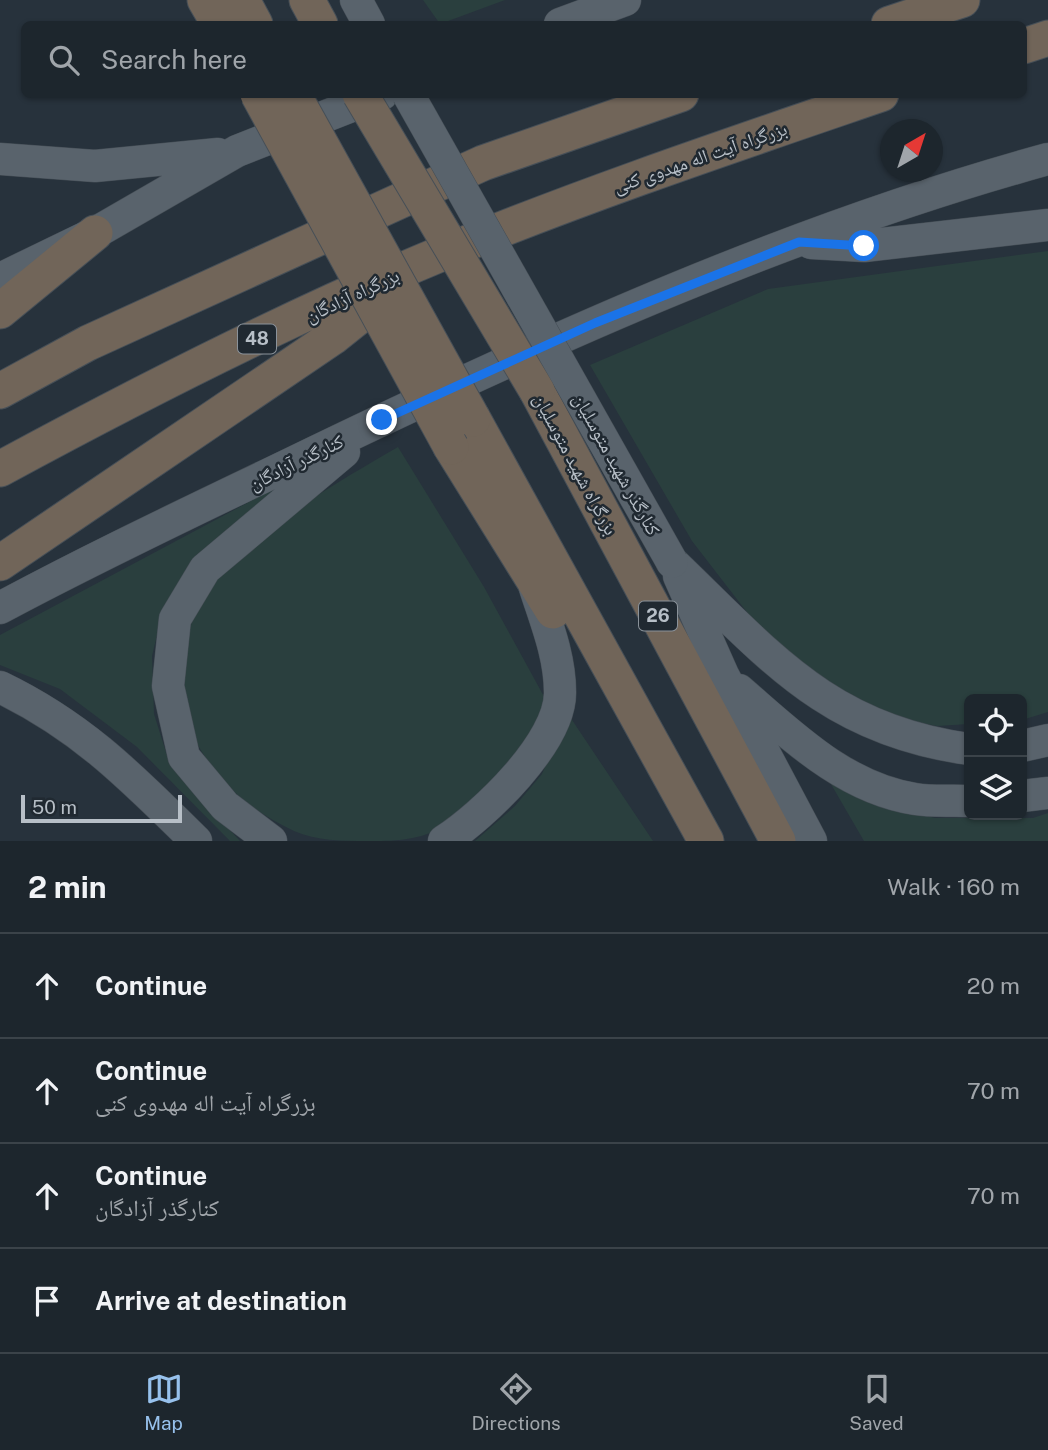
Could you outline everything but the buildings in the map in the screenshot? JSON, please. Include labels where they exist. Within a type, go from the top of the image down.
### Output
[{"type":"highway","points":[[205,0],[217,21]]},
{"type":"highway","points":[[242,0],[253,21]]},
{"type":"highway","points":[[307,0],[318,21]]},
{"type":"highway","points":[[898,21],[962,0]]},
{"type":"highway","points":[[1027,45],[1048,38]]},
{"type":"highway","points":[[260,98],[451,447],[531,573],[688,841]]},
{"type":"highway","points":[[295,98],[706,841]]},
{"type":"highway","name":"بزرگراه شهید متوسلیان","points":[[362,98],[537,391],[778,841]]},
{"type":"highway","points":[[0,391],[88,343],[483,163],[670,98]]},
{"type":"highway","name":"بزرگراه آیت اله مهدوی کنی","points":[[519,222],[870,98]]},
{"type":"highway","name":"بزرگراه آزادگان","points":[[0,469],[145,391],[435,256],[519,222]]},
{"type":"highway","points":[[0,310],[95,233]]},
{"type":"highway","points":[[0,563],[332,337],[435,256]]},
{"type":"main road","points":[[356,0],[367,21]]},
{"type":"main road","points":[[568,21],[617,2]]},
{"type":"main road","points":[[0,279],[95,233],[236,151],[372,98]]},
{"type":"main road","name":"کنارگذر شهید متوسلیان","points":[[410,98],[672,562],[723,675],[811,841]]},
{"type":"main road","points":[[0,159],[95,166],[170,161],[236,151]]},
{"type":"main road","points":[[799,242],[974,179],[1048,159]]},
{"type":"main road","points":[[974,179],[1048,177]]},
{"type":"main road","points":[[799,242],[864,246],[1048,225]]},
{"type":"main road","name":"کنارگذر آزادگان","points":[[0,608],[382,420],[595,323],[799,242]]},
{"type":"main road","points":[[271,841],[225,806],[184,757],[168,686],[175,619],[205,569],[382,420]]},
{"type":"main road","points":[[672,562],[788,673],[826,701],[900,735],[964,747]]},
{"type":"main road","points":[[444,841],[471,824],[520,774],[546,736],[561,696],[559,664],[531,573]]},
{"type":"main road","points":[[723,675],[807,750],[856,780],[914,799],[964,801]]},
{"type":"main road","points":[[0,687],[38,705],[75,729],[118,764],[196,841]]},
{"type":"main road","points":[[1027,745],[1048,740]]},
{"type":"main road","points":[[1027,795],[1048,793]]},
{"type":"green space","points":[[423,0],[505,0],[448,21],[438,21]]},
{"type":"green space","points":[[1048,251],[1048,712],[1027,718],[1027,694],[964,694],[964,724],[937,726],[877,714],[780,655],[692,541],[590,365],[768,289]]},
{"type":"green space","points":[[398,447],[484,587],[553,713],[484,792],[454,820],[439,829],[413,838],[395,840],[321,839],[294,831],[265,815],[238,795],[216,772],[199,746],[187,718],[181,687],[183,655],[192,622],[206,595],[227,568],[281,521]]},
{"type":"green space","points":[[309,470],[191,566],[164,606],[152,656],[154,714],[170,765],[240,841],[230,841],[137,747],[60,689],[0,665],[0,635]]},
{"type":"green space","points":[[568,714],[653,841],[475,841],[515,806],[542,774]]},
{"type":"green space","points":[[828,779],[875,803],[935,818],[1027,820],[1048,813],[1048,841],[864,841]]},
{"type":"route","points":[[382,420],[595,323],[799,242],[864,246]]}]
